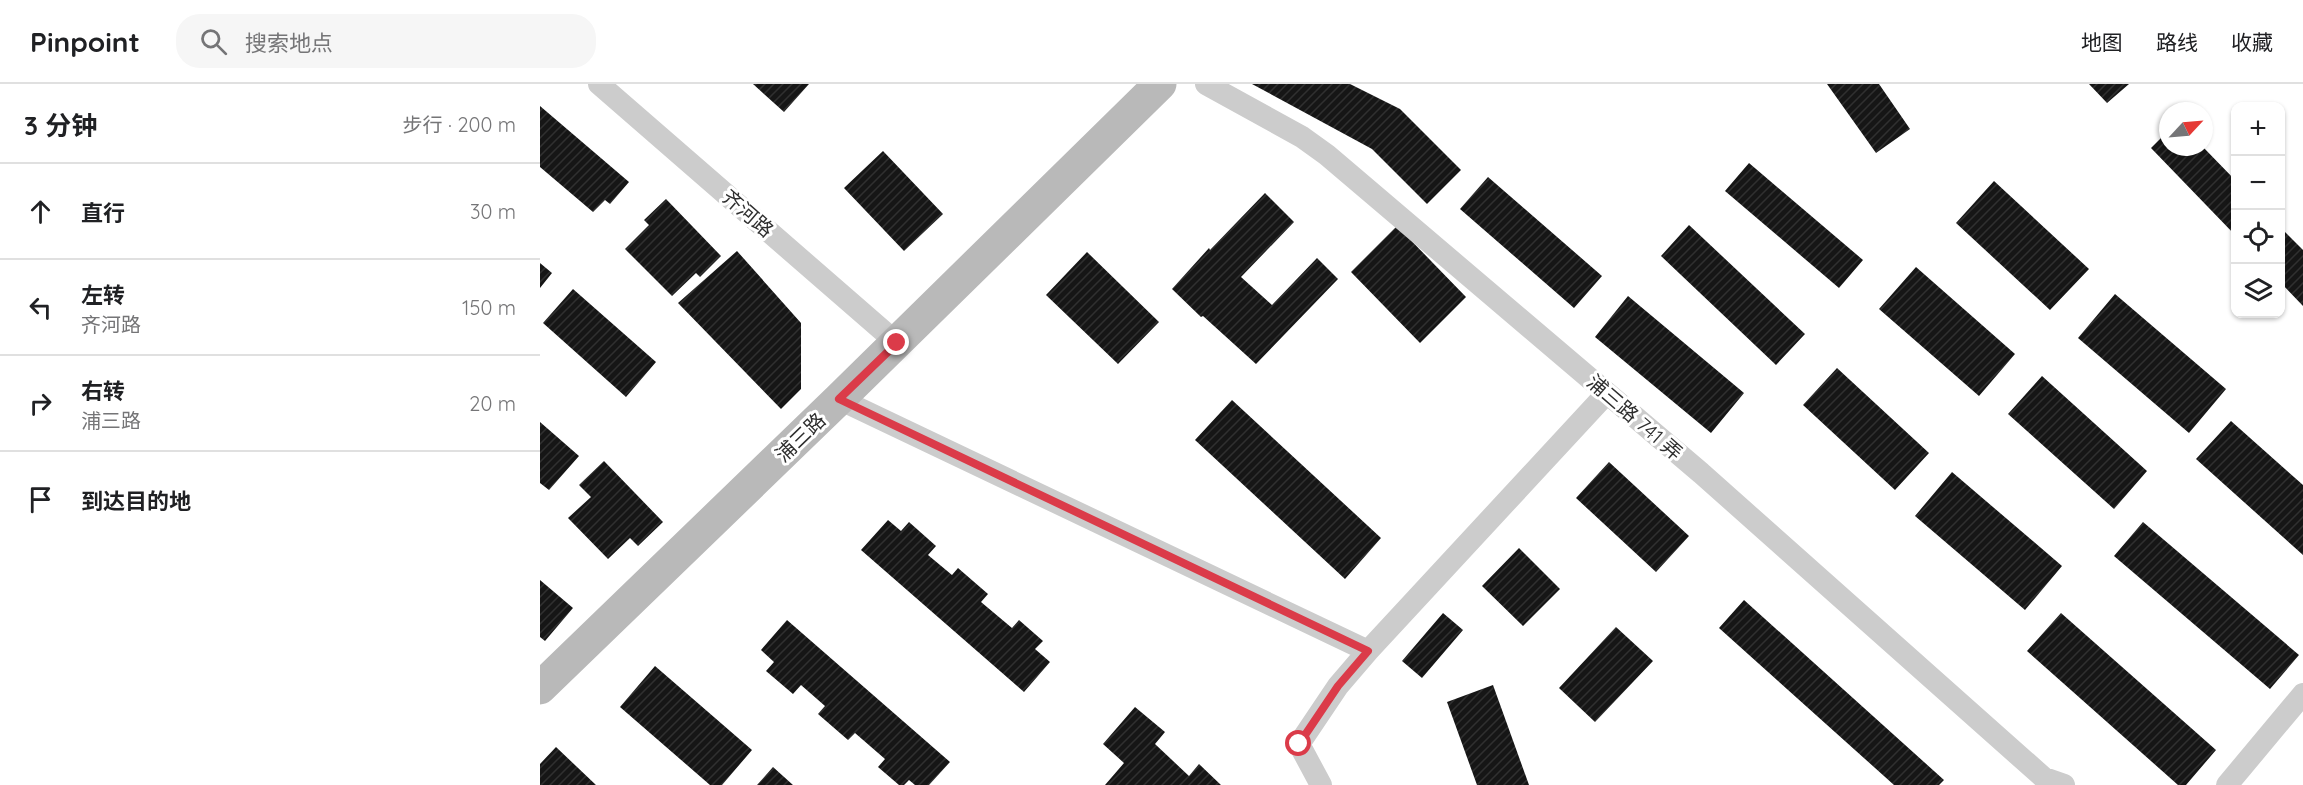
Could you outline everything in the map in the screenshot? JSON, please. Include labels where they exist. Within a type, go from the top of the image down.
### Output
[{"type":"street","name":"齐河路","points":[[599,84],[897,343]]},
{"type":"street","name":"浦三路","points":[[540,688],[897,343],[1160,84]]},
{"type":"street","name":"浦三路 741 弄","points":[[1206,84],[1302,137],[1321,150],[1701,473],[2052,783]]},
{"type":"street","points":[[1321,785],[1299,744],[1338,686],[1607,393]]},
{"type":"street","points":[[839,399],[1368,651]]},
{"type":"street","points":[[2227,785],[2303,694]]},
{"type":"building","points":[[753,84],[809,84],[784,112]]},
{"type":"building","points":[[1252,84],[1350,84],[1400,109],[1461,170],[1427,204],[1372,149]]},
{"type":"building","points":[[1827,84],[1879,84],[1910,129],[1876,153]]},
{"type":"building","points":[[2089,84],[2129,84],[2107,103]]},
{"type":"building","points":[[540,106],[629,182],[610,204],[605,200],[593,212],[540,167]]},
{"type":"building","points":[[2159,140],[2159,156],[2212,156],[2231,176],[2231,231],[2151,148]]},
{"type":"building","points":[[883,151],[943,214],[904,251],[844,188]]},
{"type":"building","points":[[1749,163],[1863,260],[1839,288],[1725,191]]},
{"type":"building","points":[[1488,177],[1602,276],[1574,308],[1460,209]]},
{"type":"building","points":[[1994,181],[2089,269],[2050,310],[1956,223]]},
{"type":"building","points":[[1265,193],[1294,222],[1241,277],[1272,305],[1317,258],[1338,279],[1256,364],[1172,289],[1209,248],[1210,250]]},
{"type":"building","points":[[666,199],[721,256],[700,277],[696,273],[672,296],[625,249],[649,225],[644,220]]},
{"type":"building","points":[[1689,225],[1805,334],[1776,365],[1661,256]]},
{"type":"building","points":[[1397,226],[1466,297],[1420,343],[1351,272]]},
{"type":"building","points":[[2285,232],[2303,250],[2303,306],[2285,287]]},
{"type":"building","points":[[737,251],[801,323],[801,389],[781,409],[678,303]]},
{"type":"building","points":[[1087,252],[1159,322],[1118,364],[1046,295]]},
{"type":"building","points":[[540,263],[552,273],[540,288]]},
{"type":"building","points":[[1916,267],[2015,354],[1979,396],[1879,309]]},
{"type":"building","points":[[573,289],[656,362],[626,397],[543,323]]},
{"type":"building","points":[[2115,294],[2226,389],[2189,433],[2078,338]]},
{"type":"building","points":[[1628,296],[1744,393],[1711,433],[1595,337]]},
{"type":"building","points":[[1837,368],[1929,453],[1895,490],[1803,405]]},
{"type":"building","points":[[2042,376],[2147,471],[2114,509],[2008,414]]},
{"type":"building","points":[[1232,400],[1381,538],[1345,579],[1195,440]]},
{"type":"building","points":[[2231,421],[2303,485],[2303,555],[2196,459]]},
{"type":"building","points":[[540,422],[579,456],[549,490],[540,483]]},
{"type":"building","points":[[604,461],[663,522],[638,546],[630,538],[608,559],[568,518],[591,497],[579,485]]},
{"type":"building","points":[[1609,462],[1689,536],[1656,572],[1576,498]]},
{"type":"building","points":[[1952,472],[2062,566],[2025,610],[1915,516]]},
{"type":"building","points":[[888,520],[901,531],[909,522],[936,546],[928,555],[952,575],[958,568],[988,594],[981,602],[1012,628],[1019,620],[1043,641],[1035,649],[1050,662],[1024,692],[861,550]]},
{"type":"building","points":[[2143,522],[2299,655],[2270,689],[2114,556]]},
{"type":"building","points":[[1519,548],[1560,589],[1523,626],[1482,586]]},
{"type":"building","points":[[540,580],[573,608],[545,641],[540,637]]},
{"type":"building","points":[[1744,600],[1944,780],[1939,785],[1894,785],[1719,628]]},
{"type":"building","points":[[1443,613],[1463,630],[1422,678],[1402,661]]},
{"type":"building","points":[[2061,613],[2216,750],[2186,785],[2178,785],[2027,651]]},
{"type":"building","points":[[787,620],[950,762],[929,785],[915,785],[909,780],[904,785],[899,785],[878,767],[885,759],[855,733],[848,740],[818,714],[825,706],[801,685],[793,694],[766,671],[774,662],[761,650]]},
{"type":"building","points":[[1616,627],[1653,661],[1595,722],[1559,688]]},
{"type":"building","points":[[655,666],[752,750],[722,785],[710,785],[620,707]]},
{"type":"building","points":[[1493,685],[1529,785],[1477,785],[1447,702]]},
{"type":"building","points":[[1135,707],[1165,732],[1155,744],[1189,776],[1199,764],[1221,785],[1105,785],[1124,763],[1103,744]]},
{"type":"building","points":[[556,747],[596,785],[540,785],[540,764]]},
{"type":"building","points":[[773,767],[793,785],[757,785]]},
{"type":"route","points":[[897,343],[839,399],[1368,651],[1338,686],[1299,744]]}]
